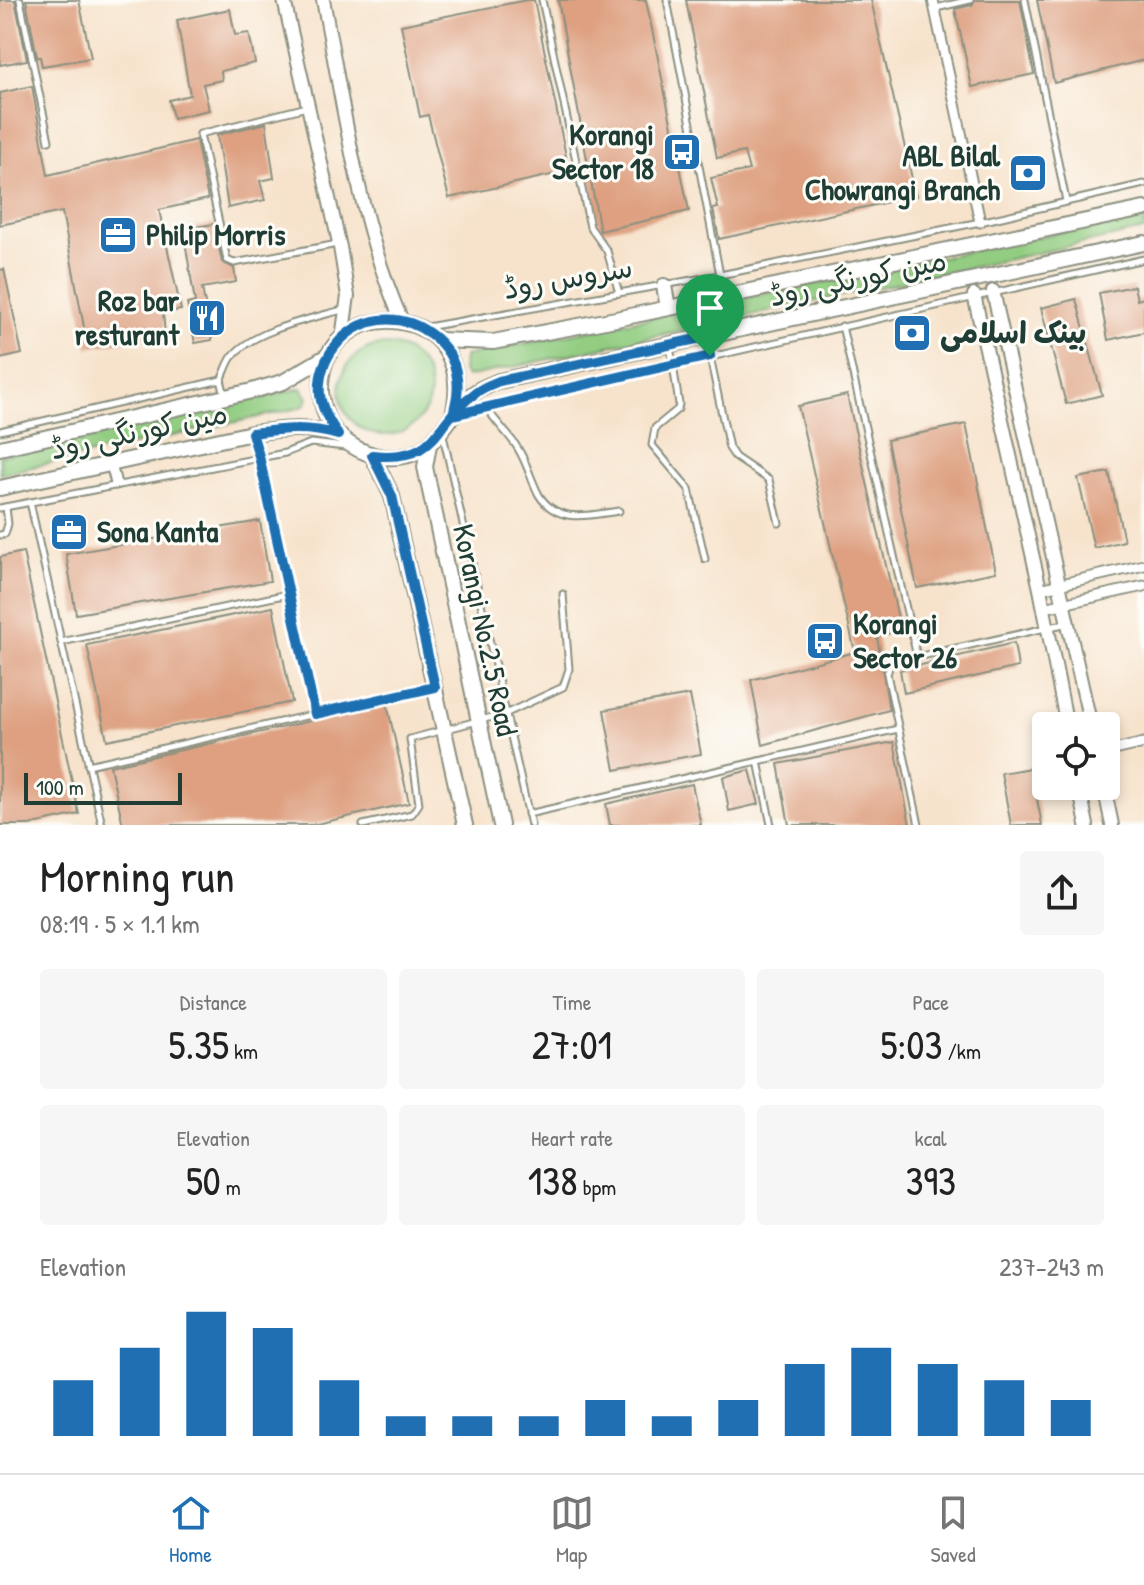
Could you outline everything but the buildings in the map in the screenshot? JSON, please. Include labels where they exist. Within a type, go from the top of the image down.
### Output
[{"type":"main road","name":"مین کورنگی روڈ","points":[[438,340],[493,342],[1144,209]]},
{"type":"main road","name":"مین کورنگی روڈ","points":[[453,415],[476,392],[499,381],[1144,243]]},
{"type":"main road","points":[[664,286],[668,307]]},
{"type":"main road","points":[[380,320],[402,321],[422,328],[438,340],[450,356],[457,375],[458,395],[453,415],[429,445],[411,454],[392,458],[354,448],[338,435],[326,417],[320,396],[321,375],[329,355],[342,338],[360,326],[380,320]]},
{"type":"main road","name":"مین کورنگی روڈ","points":[[0,448],[283,382],[329,355]]},
{"type":"main road","name":"مین کورنگی روڈ","points":[[0,488],[252,433],[303,428],[338,435]]},
{"type":"main road","name":"Korangi No.2.5 Road","points":[[429,445],[425,467],[501,825]]},
{"type":"main road","name":"Korangi No.2.5 Road","points":[[372,455],[392,496],[465,825]]},
{"type":"street","points":[[284,0],[348,296],[342,338]]},
{"type":"street","points":[[323,0],[371,237],[384,281],[402,321]]},
{"type":"street","points":[[934,4],[980,222]]},
{"type":"street","points":[[993,291],[1088,712]]},
{"type":"street","points":[[974,295],[1064,712]]},
{"type":"street","points":[[111,464],[116,484]]},
{"type":"street","points":[[1040,589],[1144,565]]},
{"type":"street","points":[[1044,608],[1144,586]]},
{"type":"street","points":[[1120,749],[1144,743]]},
{"type":"street","points":[[1082,800],[1087,825]]},
{"type":"street","points":[[1107,800],[1112,825]]},
{"type":"lane","points":[[20,0],[49,141]]},
{"type":"lane","points":[[542,0],[590,227],[607,251],[619,293]]},
{"type":"lane","points":[[667,0],[720,275]]},
{"type":"lane","points":[[934,4],[970,0]]},
{"type":"lane","points":[[1025,0],[1066,201]]},
{"type":"lane","points":[[308,107],[202,132],[199,137],[227,260],[230,262],[339,244]]},
{"type":"lane","name":"سروس روڈ","points":[[422,328],[720,275],[980,222],[1144,184]]},
{"type":"lane","points":[[453,415],[1144,259]]},
{"type":"lane","points":[[226,397],[221,380],[232,358],[250,342],[274,331],[346,309]]},
{"type":"lane","points":[[842,326],[917,657]]},
{"type":"lane","points":[[706,337],[729,448],[735,457],[769,480],[779,523]]},
{"type":"lane","points":[[670,345],[680,397],[678,409],[655,428],[652,445],[689,489],[705,559]]},
{"type":"lane","points":[[0,431],[221,380]]},
{"type":"lane","points":[[487,408],[515,444],[539,495],[550,508],[562,515],[578,517],[619,511]]},
{"type":"lane","points":[[442,430],[531,825]]},
{"type":"lane","points":[[252,433],[315,714]]},
{"type":"lane","points":[[0,535],[5,534],[7,529],[3,507],[285,453],[311,443],[354,448]]},
{"type":"lane","points":[[30,502],[102,825]]},
{"type":"lane","points":[[61,642],[288,594]]},
{"type":"lane","points":[[363,825],[412,814],[419,804],[409,743],[413,737],[507,713],[563,687],[569,669],[563,594]]},
{"type":"lane","points":[[919,825],[887,668],[917,657],[1069,623]]},
{"type":"lane","points":[[88,765],[435,687]]},
{"type":"lane","points":[[528,814],[898,729]]},
{"type":"lane","points":[[758,761],[771,825]]},
{"type":"green space","points":[[1144,215],[1144,230],[466,377],[463,371],[464,356]]},
{"type":"green space","points":[[385,345],[402,349],[417,358],[426,373],[430,390],[426,407],[417,422],[402,431],[385,435],[368,431],[353,422],[344,407],[340,390],[344,373],[353,358],[368,349]]},
{"type":"green space","points":[[302,388],[308,398],[305,405],[299,408],[0,474],[0,456]]},
{"type":"place","name":"Korangi Sector 18","points":[[682,152]]},
{"type":"place","name":"ABL Bilal Chowrangi Branch","points":[[1028,173]]},
{"type":"place","name":"Philip Morris","points":[[118,235]]},
{"type":"place","name":"Roz bar resturant","points":[[207,318]]},
{"type":"place","name":"بینک اسلامی","points":[[912,333]]},
{"type":"place","name":"Sona Kanta","points":[[69,532]]},
{"type":"place","name":"Korangi Sector 26","points":[[825,641]]},
{"type":"route","points":[[710,356],[453,415],[458,395],[457,375],[450,356],[438,340],[422,328],[402,321],[380,320],[360,326],[342,338],[329,355],[321,375],[320,396],[326,417],[338,435],[317,429],[288,428],[252,433],[315,714],[435,687],[392,496],[372,455],[392,458],[411,454],[429,445],[453,415],[476,392],[499,381],[706,337],[710,356]]}]
